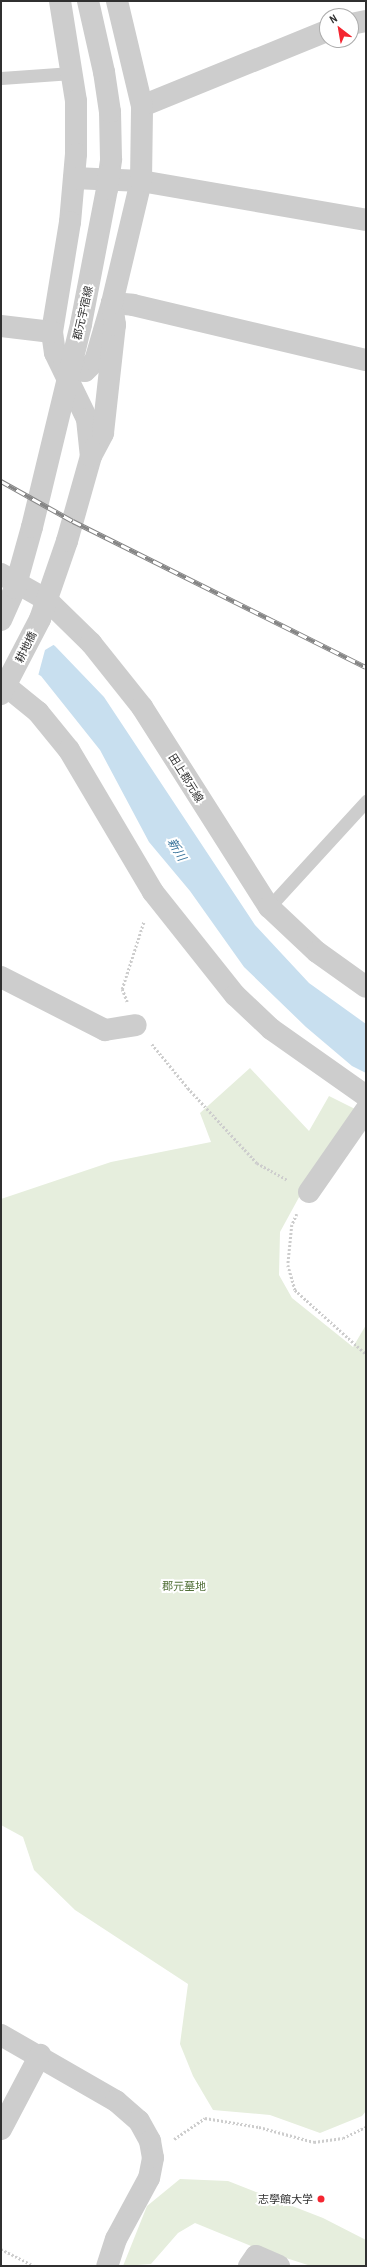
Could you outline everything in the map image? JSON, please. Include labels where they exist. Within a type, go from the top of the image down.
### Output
[{"type":"street","points":[[60,1],[76,101],[74,178],[70,222],[52,332],[55,353],[87,419],[91,456]]},
{"type":"street","name":"郡元宇宿線","points":[[1,620],[15,588],[32,527],[81,324],[107,189],[111,159],[110,112],[104,72],[88,1]]},
{"type":"street","points":[[63,367],[85,371],[95,361],[112,303],[141,181],[142,106],[117,1]]},
{"type":"street","points":[[142,106],[319,34]]},
{"type":"street","points":[[74,178],[141,181],[366,220]]},
{"type":"street","points":[[112,303],[133,305],[366,360]]},
{"type":"street","points":[[91,456],[103,433],[115,325],[112,303]]},
{"type":"street","points":[[1,326],[52,332]]},
{"type":"street","name":"耕地橋","points":[[5,684],[43,610],[67,542],[91,456]]},
{"type":"street","name":"田上郡元線","points":[[1,574],[43,610],[91,643],[142,707],[269,907],[317,952],[366,987]]},
{"type":"street","points":[[5,684],[38,712],[69,750],[153,892],[236,995],[272,1029],[366,1096]]},
{"type":"street","points":[[1,978],[105,1030],[136,1025]]},
{"type":"street","points":[[309,1192],[366,1110]]},
{"type":"street","points":[[1,2034],[40,2055],[116,2101],[139,2121],[150,2141],[153,2158],[149,2178],[116,2239],[107,2266]]},
{"type":"street","points":[[1,2129],[40,2055]]},
{"type":"street","points":[[249,2266],[256,2256],[279,2266]]},
{"type":"lane","points":[[1,78],[72,73]]},
{"type":"lane","points":[[269,907],[366,801]]},
{"type":"path","points":[[153,892],[122,989],[136,1025],[188,1088],[257,1163],[309,1192],[292,1225],[288,1265],[295,1290],[366,1354]]},
{"type":"path","points":[[152,2149],[185,2134],[205,2118],[259,2127],[314,2142],[343,2138],[366,2127]]},
{"type":"path","points":[[1,2249],[34,2266]]},
{"type":"green space","name":"郡元墓地","points":[[250,1068],[309,1131],[329,1096],[355,1109],[315,1168],[280,1232],[279,1275],[292,1298],[353,1347],[366,1325],[366,2111],[362,2116],[320,2133],[270,2115],[213,2110],[193,2076],[180,2044],[188,1984],[75,1910],[34,1870],[23,1837],[1,1825],[1,1199],[111,1162],[211,1142],[200,1113]]},
{"type":"green space","points":[[180,2179],[228,2181],[323,2218],[366,2240],[366,2266],[311,2266],[261,2250],[195,2223],[178,2233],[151,2264],[123,2266],[147,2206]]},
{"type":"water","name":"新川","points":[[1,610],[55,646],[104,697],[255,925],[309,983],[366,1024],[366,1073],[352,1066],[306,1027],[244,967],[190,891],[149,842],[100,750],[41,676],[1,655]]},
{"type":"pier","points":[[1,608],[55,644],[45,650],[38,676],[1,658]]},
{"type":"railway","points":[[1,481],[73,521],[366,667]]},
{"type":"place","name":"志學館大学","points":[[321,2199]]}]
